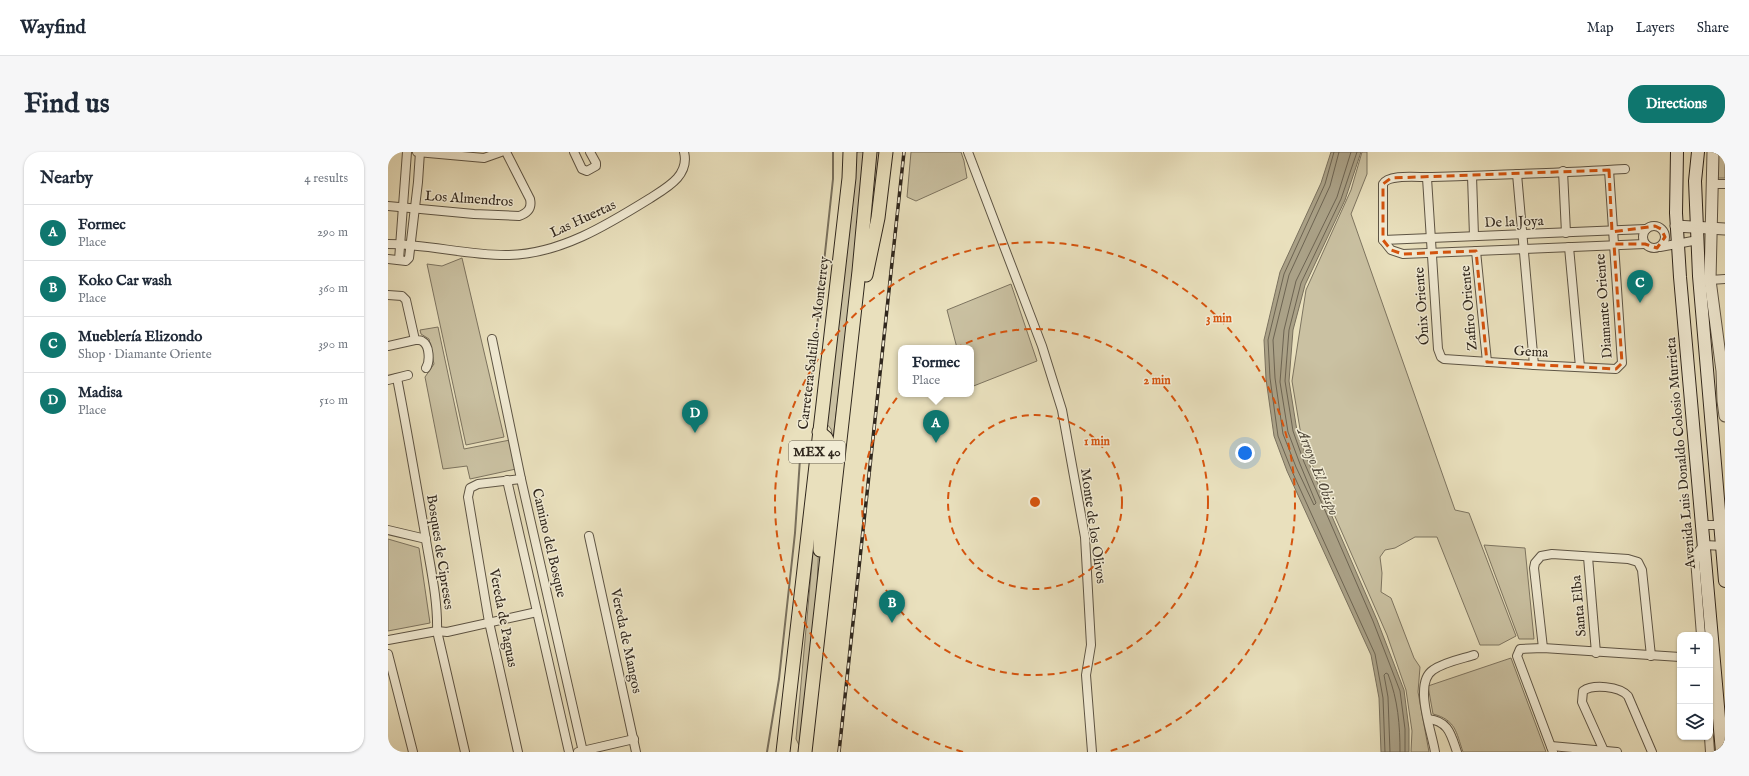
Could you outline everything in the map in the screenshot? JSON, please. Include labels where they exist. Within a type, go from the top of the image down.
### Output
[{"type":"main road","points":[[843,152],[849,178]]},
{"type":"main road","name":"Carretera Saltillo - Monterrey","points":[[783,752],[849,178],[850,152]]},
{"type":"main road","name":"MEX 40","points":[[805,752],[836,480],[870,152]]},
{"type":"main road","points":[[854,303],[862,287],[868,263],[881,198],[886,152]]},
{"type":"main road","name":"Avenida Luis Donaldo Colosio Murrieta","points":[[1677,152],[1676,226],[1722,752]]},
{"type":"main road","points":[[1698,152],[1695,181],[1697,234],[1709,403],[1723,524],[1725,581]]},
{"type":"main road","points":[[819,432],[826,438],[830,446],[820,532],[820,610]]},
{"type":"main road","points":[[793,752],[791,739],[798,671],[797,637]]},
{"type":"street","points":[[399,260],[407,152]]},
{"type":"street","points":[[388,258],[406,261],[409,258],[415,208],[419,152],[484,158],[501,152]]},
{"type":"street","name":"Los Almendros","points":[[388,206],[474,214],[519,216],[525,214],[529,211],[532,205],[506,152]]},
{"type":"street","points":[[574,152],[582,169],[587,172],[596,166],[590,152]]},
{"type":"street","name":"Las Huertas","points":[[388,244],[509,255],[549,249],[565,244],[623,215],[677,180],[683,171],[685,158],[684,152]]},
{"type":"street","name":"Monte de los Olivos","points":[[968,152],[1045,354],[1066,431],[1085,537],[1091,645],[1086,675],[1092,752]]},
{"type":"street","points":[[1713,152],[1710,280],[1720,325],[1725,416]]},
{"type":"street","points":[[1383,240],[1383,184],[1391,178],[1427,178],[1625,169]]},
{"type":"street","name":"Diamante Oriente","points":[[1609,170],[1622,363],[1620,366]]},
{"type":"street","points":[[1563,171],[1566,233]]},
{"type":"street","points":[[1517,174],[1534,365]]},
{"type":"street","points":[[1472,176],[1474,236]]},
{"type":"street","name":"Ónix Oriente","points":[[1427,178],[1438,349],[1441,357]]},
{"type":"street","points":[[1713,184],[1725,184]]},
{"type":"street","name":"De la Joya","points":[[1676,226],[1660,228],[1652,226],[1646,229],[1612,232],[1383,240],[1387,247],[1398,253],[1432,253],[1614,244],[1645,244],[1650,248],[1678,244],[1697,234]]},
{"type":"street","points":[[1676,226],[1697,234],[1711,229],[1725,229]]},
{"type":"street","points":[[1660,228],[1665,237],[1664,242],[1660,247]]},
{"type":"street","points":[[1645,244],[1643,236],[1646,229]]},
{"type":"street","points":[[1569,247],[1580,367]]},
{"type":"street","name":"Zafiro Oriente","points":[[1476,251],[1487,362]]},
{"type":"street","points":[[1710,280],[1725,280]]},
{"type":"street","points":[[388,295],[402,296],[406,300],[415,340]]},
{"type":"street","name":"Camino del Bosque","points":[[492,339],[581,752]]},
{"type":"street","points":[[388,346],[415,340],[422,340],[426,344],[430,360],[426,368]]},
{"type":"street","name":"Gema","points":[[1441,357],[1444,359],[1534,365],[1616,369],[1620,366]]},
{"type":"street","points":[[388,380],[408,375]]},
{"type":"street","name":"Bosques de Cipreses","points":[[397,378],[407,427],[434,588],[437,631],[465,752]]},
{"type":"street","points":[[507,480],[522,479]]},
{"type":"street","name":"Camino del Bosque","points":[[507,480],[569,752]]},
{"type":"street","name":"Vereda de Paguas","points":[[507,480],[478,484],[470,488],[468,497],[489,622],[518,752]]},
{"type":"street","points":[[1702,525],[1723,524]]},
{"type":"street","points":[[388,530],[426,539]]},
{"type":"street","name":"Vereda de Mangos","points":[[589,536],[636,752]]},
{"type":"street","points":[[1701,632],[1694,566],[1697,553],[1704,545],[1724,546]]},
{"type":"street","points":[[1543,648],[1534,568],[1538,559],[1547,554],[1628,559],[1638,562],[1642,570],[1651,656]]},
{"type":"street","name":"Santa Elba","points":[[1588,557],[1596,653]]},
{"type":"street","points":[[388,640],[437,631],[446,632],[537,612]]},
{"type":"street","points":[[1618,752],[1552,749],[1517,656],[1518,650],[1523,648],[1543,648],[1596,653],[1677,657]]},
{"type":"street","points":[[388,654],[413,752]]},
{"type":"street","points":[[1436,752],[1423,691],[1424,682],[1427,675],[1441,665],[1474,655]]},
{"type":"street","points":[[1604,751],[1582,702],[1583,691],[1589,688],[1616,689],[1624,692],[1628,696],[1652,752]]},
{"type":"street","points":[[1428,719],[1440,721],[1447,727],[1457,752]]},
{"type":"street","points":[[581,752],[634,739]]},
{"type":"street","points":[[1709,740],[1710,752]]},
{"type":"highlighted area","points":[[1609,170],[1612,232],[1655,226],[1661,229],[1665,237],[1657,248],[1645,244],[1614,244],[1622,363],[1616,369],[1487,362],[1476,251],[1403,254],[1391,250],[1383,240],[1383,184],[1391,178]]},
{"type":"shaded area","points":[[854,152],[865,152],[858,237],[833,439],[831,429],[826,423]]},
{"type":"shaded area","points":[[876,152],[880,152],[873,218],[868,236]]},
{"type":"shaded area","points":[[911,152],[961,152],[967,178],[916,201],[907,197]]},
{"type":"shaded area","points":[[1362,152],[1367,152],[1367,174],[1351,214],[1455,510],[1469,513],[1516,636],[1499,645],[1480,645],[1437,537],[1415,537],[1395,548],[1385,550],[1380,557],[1382,573],[1381,592],[1391,598],[1414,658],[1420,667],[1418,692],[1429,752],[1411,752],[1412,731],[1406,690],[1387,635],[1312,464],[1300,429],[1292,381],[1306,290],[1351,190]]},
{"type":"shaded area","points":[[1718,152],[1725,152],[1725,178],[1717,178]]},
{"type":"shaded area","points":[[462,258],[504,437],[466,445],[427,264],[442,266]]},
{"type":"shaded area","points":[[1011,284],[1037,361],[974,386],[974,345],[956,345],[947,310]]},
{"type":"shaded area","points":[[438,327],[464,449],[510,440],[516,469],[470,479],[467,466],[443,469],[425,377],[434,364],[429,339],[421,334],[420,330]]},
{"type":"shaded area","points":[[823,442],[817,588],[801,744],[799,745],[796,739]]},
{"type":"shaded area","points":[[388,539],[419,548],[430,623],[388,631]]},
{"type":"shaded area","points":[[1484,545],[1525,548],[1534,639],[1519,639]]},
{"type":"shaded area","points":[[1511,658],[1546,752],[1463,752],[1451,723],[1433,714],[1428,686]]},
{"type":"water","points":[[1331,152],[1361,152],[1345,200],[1305,285],[1293,330],[1289,381],[1297,431],[1308,461],[1377,620],[1404,690],[1409,729],[1409,752],[1381,752],[1379,698],[1371,655],[1287,471],[1274,436],[1266,379],[1264,340],[1280,272],[1321,183]]},
{"type":"waterway","points":[[804,417],[811,383],[833,179],[833,152]]},
{"type":"waterway","points":[[767,752],[779,679],[795,533],[801,444]]},
{"type":"railway","points":[[839,752],[904,152]]},
{"type":"place","name":"Mueblería Elizondo","points":[[1640,303]]},
{"type":"place","name":"Madisa","points":[[695,433]]},
{"type":"place","name":"Formec","points":[[936,443]]},
{"type":"place","name":"Koko Car wash","points":[[892,623]]},
{"type":"water label","name":"Arroyo El Obispo","points":[[1318,472]]}]
